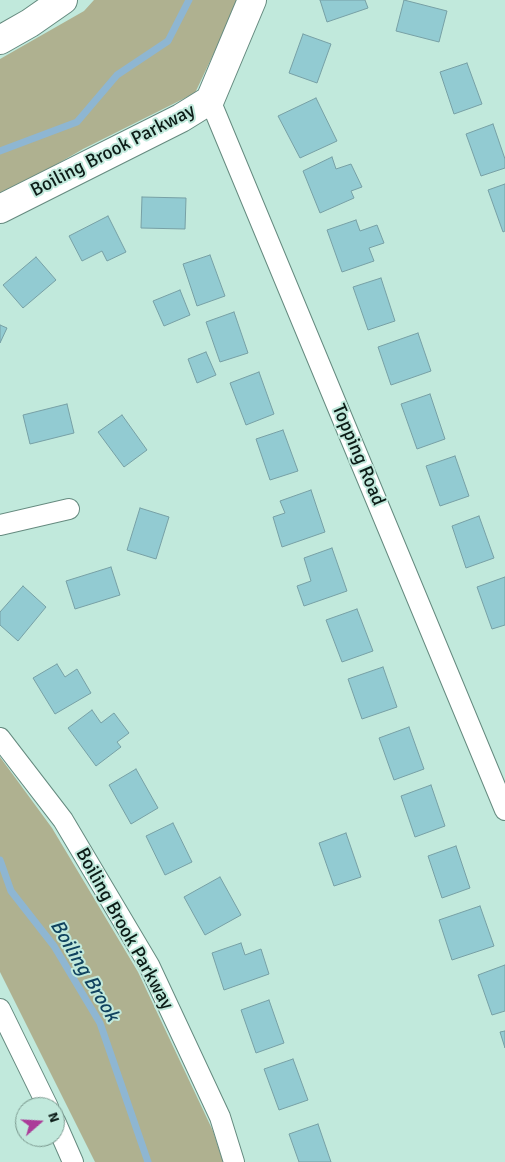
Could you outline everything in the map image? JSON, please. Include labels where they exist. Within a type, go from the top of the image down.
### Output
[{"type":"street","points":[[0,40],[30,23],[63,0]]},
{"type":"street","name":"Boiling Brook Parkway","points":[[0,209],[181,118],[210,100],[252,0]]},
{"type":"street","name":"Topping Road","points":[[210,100],[505,810]]},
{"type":"street","points":[[0,525],[69,509]]},
{"type":"street","name":"Boiling Brook Parkway","points":[[0,738],[63,820],[148,965],[220,1117],[234,1162]]},
{"type":"street","points":[[0,1009],[43,1097]]},
{"type":"street","points":[[65,1144],[73,1162]]},
{"type":"green space","points":[[94,0],[239,0],[195,93],[83,149],[0,197],[0,59],[84,11]]},
{"type":"green space","points":[[0,757],[52,828],[138,972],[213,1131],[223,1162],[95,1162],[65,1102],[65,1097],[62,1097],[0,972]]},
{"type":"building","points":[[320,0],[365,0],[368,8],[327,22]]},
{"type":"building","points":[[404,0],[447,11],[439,42],[396,31]]},
{"type":"building","points":[[303,34],[331,44],[317,83],[289,73]]},
{"type":"building","points":[[467,63],[482,104],[454,114],[440,72]]},
{"type":"building","points":[[316,98],[337,141],[300,158],[278,116]]},
{"type":"building","points":[[493,124],[505,159],[505,168],[481,176],[466,134]]},
{"type":"building","points":[[332,157],[336,169],[351,164],[362,187],[351,191],[354,198],[320,213],[303,171]]},
{"type":"building","points":[[505,184],[505,231],[503,232],[488,190]]},
{"type":"building","points":[[142,197],[186,198],[185,229],[141,228]]},
{"type":"building","points":[[108,216],[126,252],[107,261],[102,251],[82,261],[69,236]]},
{"type":"building","points":[[356,220],[360,231],[377,225],[384,243],[369,248],[374,261],[342,272],[327,230]]},
{"type":"building","points":[[210,255],[225,296],[197,306],[183,264]]},
{"type":"building","points":[[36,257],[56,280],[23,308],[3,285]]},
{"type":"building","points":[[381,278],[395,321],[368,330],[353,287]]},
{"type":"building","points":[[180,290],[190,315],[164,326],[153,301]]},
{"type":"building","points":[[234,312],[248,353],[220,362],[206,322]]},
{"type":"building","points":[[0,325],[7,328],[0,343]]},
{"type":"building","points":[[418,333],[431,371],[391,385],[378,347]]},
{"type":"building","points":[[206,352],[216,375],[197,383],[188,359]]},
{"type":"building","points":[[259,372],[274,414],[246,425],[230,383]]},
{"type":"building","points":[[430,394],[445,439],[417,449],[401,404]]},
{"type":"building","points":[[67,404],[74,433],[30,444],[23,415]]},
{"type":"building","points":[[122,415],[147,450],[124,467],[98,432]]},
{"type":"building","points":[[283,430],[298,471],[270,480],[256,439]]},
{"type":"building","points":[[455,456],[469,496],[440,506],[426,466]]},
{"type":"building","points":[[311,490],[325,532],[282,547],[273,517],[285,513],[280,501]]},
{"type":"building","points":[[140,508],[169,517],[156,559],[127,550]]},
{"type":"building","points":[[479,516],[494,558],[466,568],[452,526]]},
{"type":"building","points":[[332,548],[347,591],[304,606],[297,586],[311,581],[304,558]]},
{"type":"building","points":[[111,567],[120,595],[75,609],[66,581]]},
{"type":"building","points":[[505,577],[505,625],[492,629],[477,587]]},
{"type":"building","points":[[23,586],[46,607],[18,641],[0,625],[0,612]]},
{"type":"building","points":[[357,609],[373,651],[342,662],[326,620]]},
{"type":"building","points":[[57,664],[65,677],[77,669],[91,693],[55,714],[33,678]]},
{"type":"building","points":[[383,667],[397,707],[362,719],[348,679]]},
{"type":"building","points":[[92,710],[101,723],[114,713],[129,733],[117,742],[121,747],[96,766],[68,728]]},
{"type":"building","points":[[409,727],[424,769],[394,780],[379,738]]},
{"type":"building","points":[[136,769],[158,808],[131,824],[109,785]]},
{"type":"building","points":[[431,785],[445,826],[415,837],[401,796]]},
{"type":"building","points":[[173,823],[192,862],[165,875],[146,836]]},
{"type":"building","points":[[346,833],[361,877],[334,886],[319,843]]},
{"type":"building","points":[[456,846],[470,888],[442,898],[428,856]]},
{"type":"building","points":[[220,877],[241,915],[205,935],[184,897]]},
{"type":"building","points":[[480,906],[494,946],[452,960],[439,920]]},
{"type":"building","points":[[241,943],[245,955],[261,949],[269,974],[224,990],[212,953]]},
{"type":"building","points":[[505,965],[505,1011],[492,1015],[478,975]]},
{"type":"building","points":[[269,1000],[284,1043],[256,1053],[241,1010]]},
{"type":"building","points":[[505,1031],[505,1048],[500,1032]]},
{"type":"building","points":[[293,1059],[308,1100],[279,1110],[264,1069]]},
{"type":"building","points":[[318,1124],[331,1162],[299,1162],[289,1134]]},
{"type":"waterway","name":"Boiling Brook","points":[[0,151],[77,122],[117,75],[168,41],[189,0]]},
{"type":"waterway","name":"Boiling Brook","points":[[0,860],[11,891],[54,946],[100,1023],[148,1162]]}]
